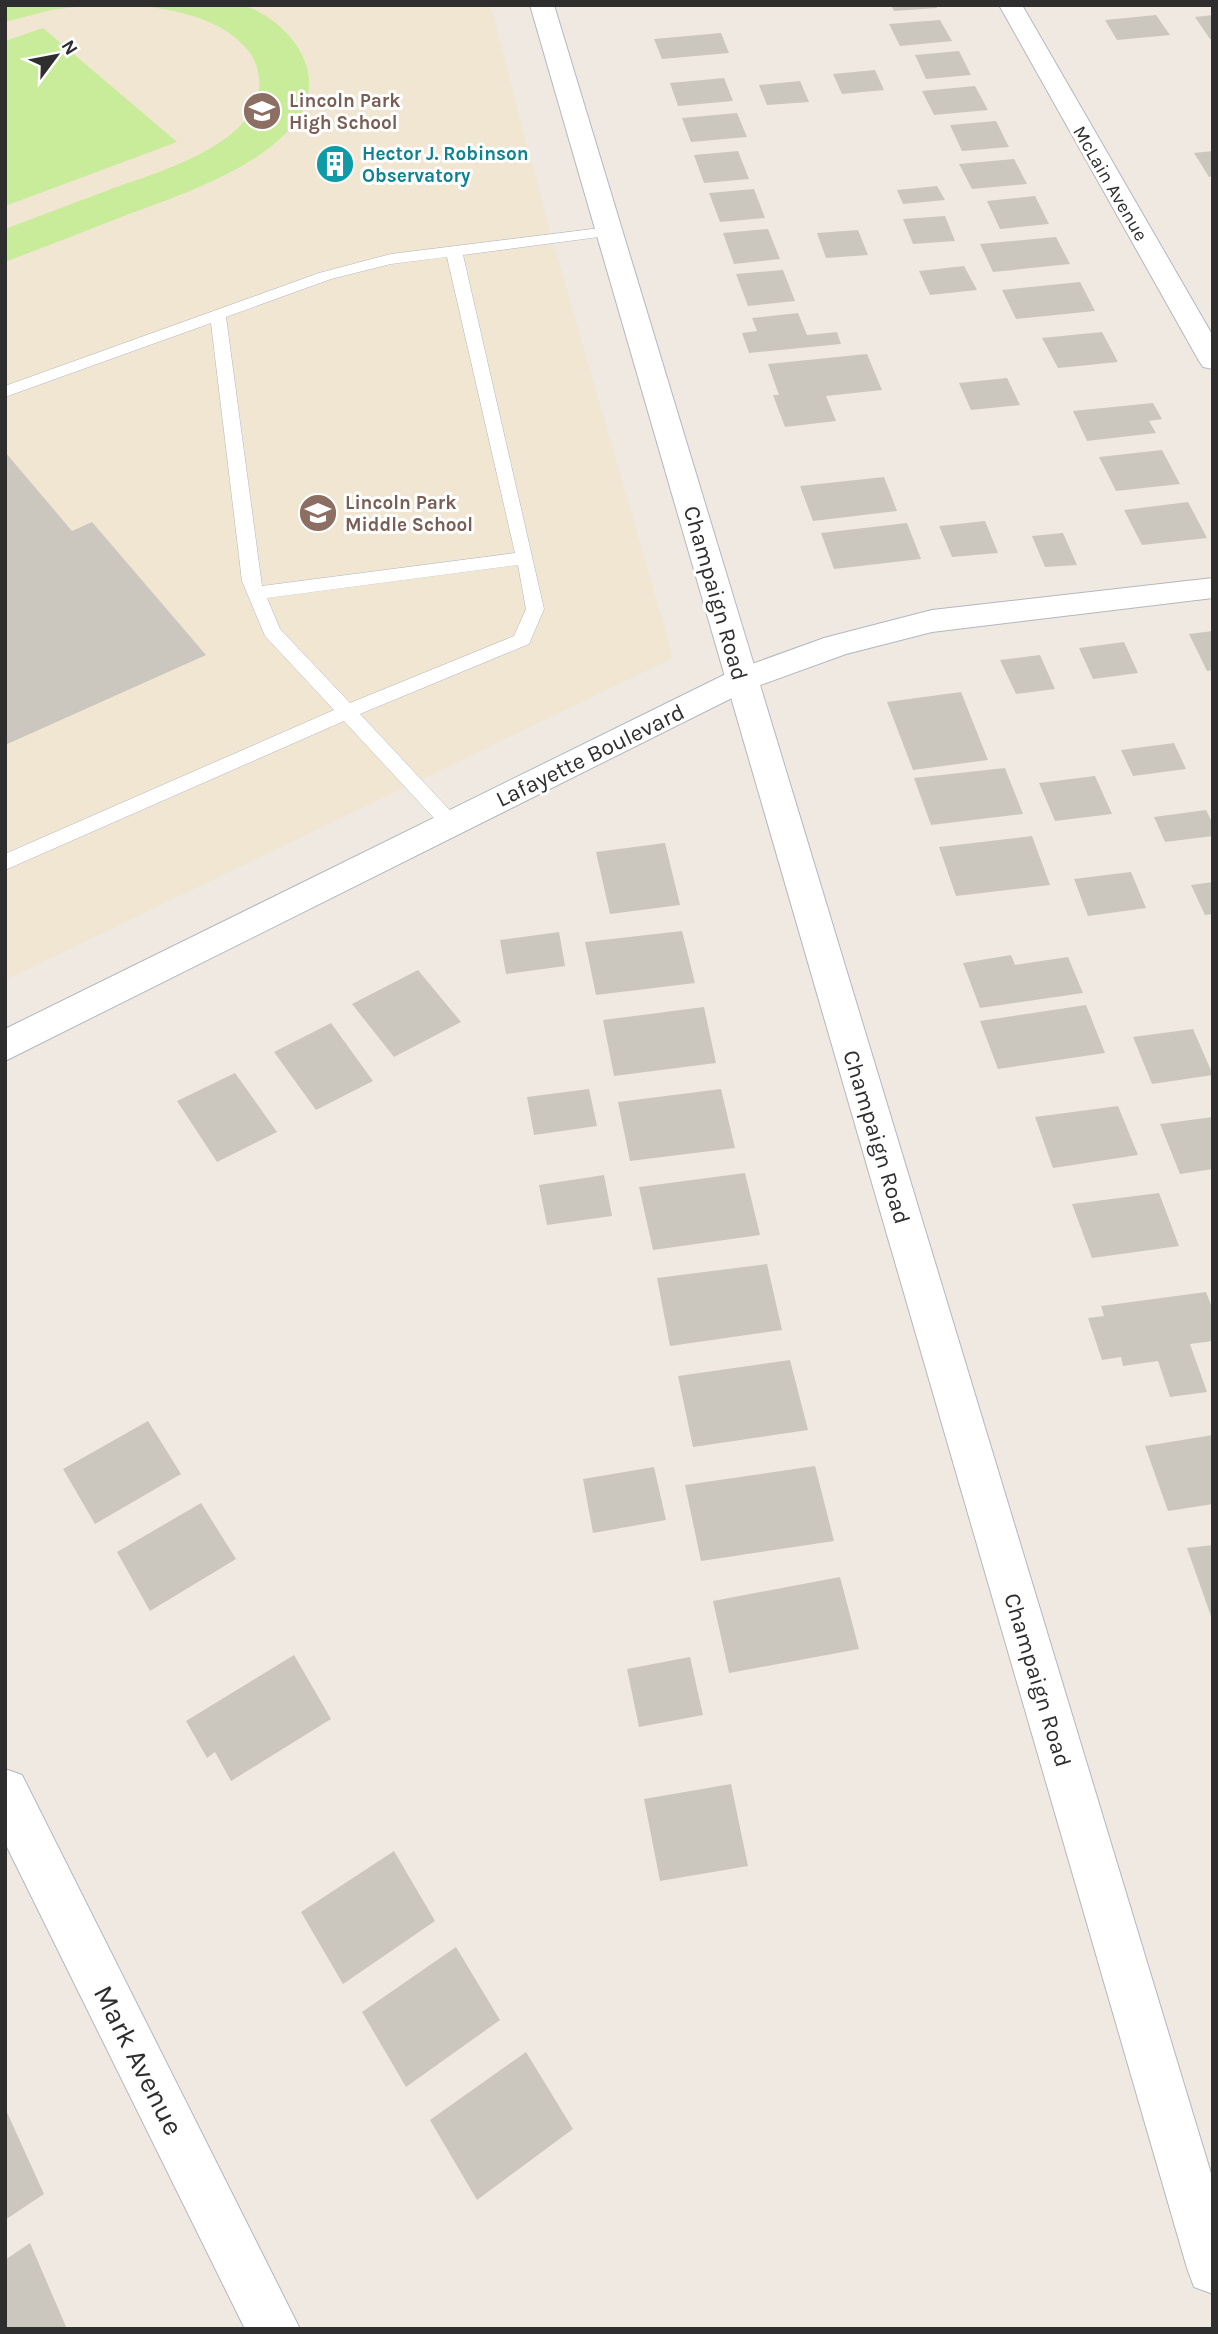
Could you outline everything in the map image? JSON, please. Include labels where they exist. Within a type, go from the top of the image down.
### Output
[{"type":"street","name":"Champaign Road","points":[[542,5],[1213,2268]]},
{"type":"street","name":"McLain Avenue","points":[[1010,5],[1213,361]]},
{"type":"street","name":"Lafayette Boulevard","points":[[5,1045],[741,680],[827,646],[892,629],[945,620],[1213,588]]},
{"type":"street","name":"Mark Avenue","points":[[5,1792],[273,2329]]},
{"type":"lane","points":[[5,392],[325,275],[391,259],[609,232]]},
{"type":"lane","points":[[5,863],[347,712],[522,640],[535,609],[454,251]]},
{"type":"lane","points":[[218,314],[251,581],[272,632],[451,824]]},
{"type":"lane","points":[[256,593],[525,558]]},
{"type":"shaded area","name":"Lincoln Park Middle School","points":[[5,5],[490,5],[546,217],[673,658],[5,980]]},
{"type":"green space","points":[[5,5],[93,5],[51,10],[5,22]]},
{"type":"green space","points":[[129,5],[238,5],[262,13],[285,31],[301,53],[309,85],[301,113],[282,138],[253,159],[220,177],[5,262],[5,229],[173,167],[198,155],[239,127],[253,109],[259,89],[258,70],[253,57],[239,41],[226,31],[195,17]]},
{"type":"green space","points":[[43,28],[177,142],[5,206],[5,41]]},
{"type":"building","points":[[891,5],[936,5],[937,8],[894,11]]},
{"type":"building","points":[[1156,15],[1170,35],[1117,40],[1105,20]]},
{"type":"building","points":[[1213,15],[1213,39],[1210,39],[1195,17]]},
{"type":"building","points":[[940,20],[952,41],[900,46],[889,24]]},
{"type":"building","points":[[721,33],[729,53],[662,59],[654,39]]},
{"type":"building","points":[[959,51],[971,75],[926,79],[915,55]]},
{"type":"building","points":[[875,70],[884,90],[842,94],[833,74]]},
{"type":"building","points":[[724,78],[733,101],[678,106],[670,83]]},
{"type":"building","points":[[800,81],[809,102],[767,105],[759,85]]},
{"type":"building","points":[[975,86],[988,110],[934,115],[922,91]]},
{"type":"building","points":[[737,113],[747,137],[691,142],[682,118]]},
{"type":"building","points":[[996,121],[1009,147],[962,151],[950,125]]},
{"type":"building","points":[[738,151],[749,179],[704,183],[694,155]]},
{"type":"building","points":[[1213,151],[1213,176],[1209,177],[1194,153]]},
{"type":"building","name":"Hector J. Robinson Observatory","points":[[339,157],[346,160],[344,168],[335,171],[324,167],[325,160]]},
{"type":"building","points":[[1014,159],[1027,184],[972,189],[959,164]]},
{"type":"building","points":[[937,186],[945,200],[903,204],[897,190]]},
{"type":"building","points":[[754,189],[765,218],[720,222],[709,193]]},
{"type":"building","points":[[1035,196],[1049,224],[1000,229],[987,201]]},
{"type":"building","points":[[945,216],[955,241],[913,244],[903,219]]},
{"type":"building","points":[[768,229],[780,259],[734,264],[723,233]]},
{"type":"building","points":[[858,230],[868,255],[826,258],[817,233]]},
{"type":"building","points":[[1056,237],[1070,264],[993,272],[980,244]]},
{"type":"building","points":[[964,266],[977,290],[930,295],[919,271]]},
{"type":"building","points":[[783,270],[795,301],[748,306],[736,274]]},
{"type":"building","points":[[1080,282],[1095,311],[1016,319],[1002,290]]},
{"type":"building","points":[[798,313],[807,335],[837,332],[841,344],[749,353],[742,333],[757,331],[752,318]]},
{"type":"building","points":[[1102,332],[1118,362],[1058,368],[1042,338]]},
{"type":"building","points":[[867,354],[882,390],[826,396],[836,421],[785,427],[773,395],[779,395],[768,364]]},
{"type":"building","points":[[1007,378],[1020,405],[971,410],[959,383]]},
{"type":"building","points":[[1153,403],[1162,419],[1149,421],[1156,433],[1087,441],[1073,411]]},
{"type":"building","points":[[1162,450],[1180,484],[1116,491],[1099,457]]},
{"type":"building","points":[[5,452],[72,531],[92,522],[206,655],[5,745]]},
{"type":"building","points":[[884,477],[897,511],[813,521],[800,486]]},
{"type":"building","points":[[1188,502],[1207,538],[1142,545],[1124,510]]},
{"type":"building","points":[[985,521],[998,553],[952,557],[939,526]]},
{"type":"building","points":[[907,523],[921,559],[834,569],[821,533]]},
{"type":"building","points":[[1063,533],[1077,565],[1045,567],[1032,536]]},
{"type":"building","points":[[1213,631],[1213,670],[1207,671],[1189,634]]},
{"type":"building","points":[[1124,642],[1138,673],[1093,679],[1079,648]]},
{"type":"building","points":[[1040,655],[1055,689],[1016,694],[1000,660]]},
{"type":"building","points":[[961,692],[988,760],[913,770],[887,702]]},
{"type":"building","points":[[1174,743],[1186,769],[1133,776],[1121,750]]},
{"type":"building","points":[[1005,768],[1023,814],[931,825],[914,778]]},
{"type":"building","points":[[1095,776],[1112,814],[1055,821],[1039,783]]},
{"type":"building","points":[[1206,810],[1213,824],[1213,836],[1165,842],[1154,817]]},
{"type":"building","points":[[1032,836],[1050,885],[956,896],[939,847]]},
{"type":"building","points":[[665,843],[680,905],[610,914],[596,852]]},
{"type":"building","points":[[1131,872],[1146,908],[1088,916],[1074,879]]},
{"type":"building","points":[[1213,882],[1213,914],[1205,915],[1191,885]]},
{"type":"building","points":[[682,931],[695,983],[596,995],[585,942]]},
{"type":"building","points":[[559,932],[565,966],[506,974],[500,940]]},
{"type":"building","points":[[1011,955],[1015,965],[1068,957],[1083,993],[980,1008],[963,963]]},
{"type":"building","points":[[418,970],[461,1022],[394,1057],[352,1004]]},
{"type":"building","points":[[1086,1005],[1105,1053],[998,1069],[980,1021]]},
{"type":"building","points":[[704,1007],[716,1063],[614,1076],[603,1020]]},
{"type":"building","points":[[331,1023],[373,1081],[316,1110],[274,1052]]},
{"type":"building","points":[[1193,1029],[1213,1075],[1152,1084],[1133,1037]]},
{"type":"building","points":[[235,1073],[277,1132],[217,1162],[177,1101]]},
{"type":"building","points":[[589,1089],[597,1126],[534,1135],[527,1097]]},
{"type":"building","points":[[721,1089],[735,1148],[630,1161],[618,1102]]},
{"type":"building","points":[[1118,1106],[1138,1155],[1053,1168],[1035,1117]]},
{"type":"building","points":[[1213,1117],[1213,1169],[1180,1174],[1160,1124]]},
{"type":"building","points":[[745,1173],[760,1235],[653,1250],[639,1187]]},
{"type":"building","points":[[604,1175],[612,1216],[547,1225],[539,1185]]},
{"type":"building","points":[[1159,1193],[1179,1246],[1092,1258],[1072,1204]]},
{"type":"building","points":[[767,1264],[782,1330],[670,1346],[657,1278]]},
{"type":"building","points":[[1206,1292],[1213,1310],[1213,1341],[1190,1344],[1207,1392],[1170,1397],[1158,1361],[1123,1366],[1121,1357],[1102,1360],[1088,1318],[1104,1316],[1101,1306]]},
{"type":"building","points":[[790,1360],[808,1430],[693,1447],[678,1376]]},
{"type":"building","points":[[148,1421],[181,1474],[95,1524],[63,1469]]},
{"type":"building","points":[[1213,1435],[1213,1504],[1168,1511],[1145,1446]]},
{"type":"building","points":[[815,1466],[834,1541],[701,1561],[685,1485]]},
{"type":"building","points":[[654,1467],[666,1520],[593,1533],[583,1479]]},
{"type":"building","points":[[201,1503],[236,1559],[150,1611],[117,1552]]},
{"type":"building","points":[[1213,1545],[1213,1619],[1212,1619],[1187,1548]]},
{"type":"building","points":[[840,1577],[859,1649],[729,1673],[713,1601]]},
{"type":"building","points":[[294,1655],[331,1719],[231,1781],[215,1752],[207,1758],[186,1721]]},
{"type":"building","points":[[690,1657],[703,1715],[639,1727],[627,1669]]},
{"type":"building","points":[[731,1784],[748,1866],[660,1881],[644,1799]]},
{"type":"building","points":[[394,1851],[435,1921],[343,1984],[301,1912]]},
{"type":"building","points":[[456,1947],[500,2020],[406,2087],[362,2012]]},
{"type":"building","points":[[526,2052],[573,2129],[477,2200],[430,2120]]},
{"type":"building","points":[[5,2108],[44,2194],[5,2220]]},
{"type":"building","points":[[30,2243],[67,2329],[5,2329],[5,2260]]},
{"type":"place","name":"Lincoln Park High School","points":[[262,111]]},
{"type":"place","name":"Hector J. Robinson Observatory","points":[[335,164]]},
{"type":"place","name":"Lincoln Park Middle School","points":[[318,513]]}]
